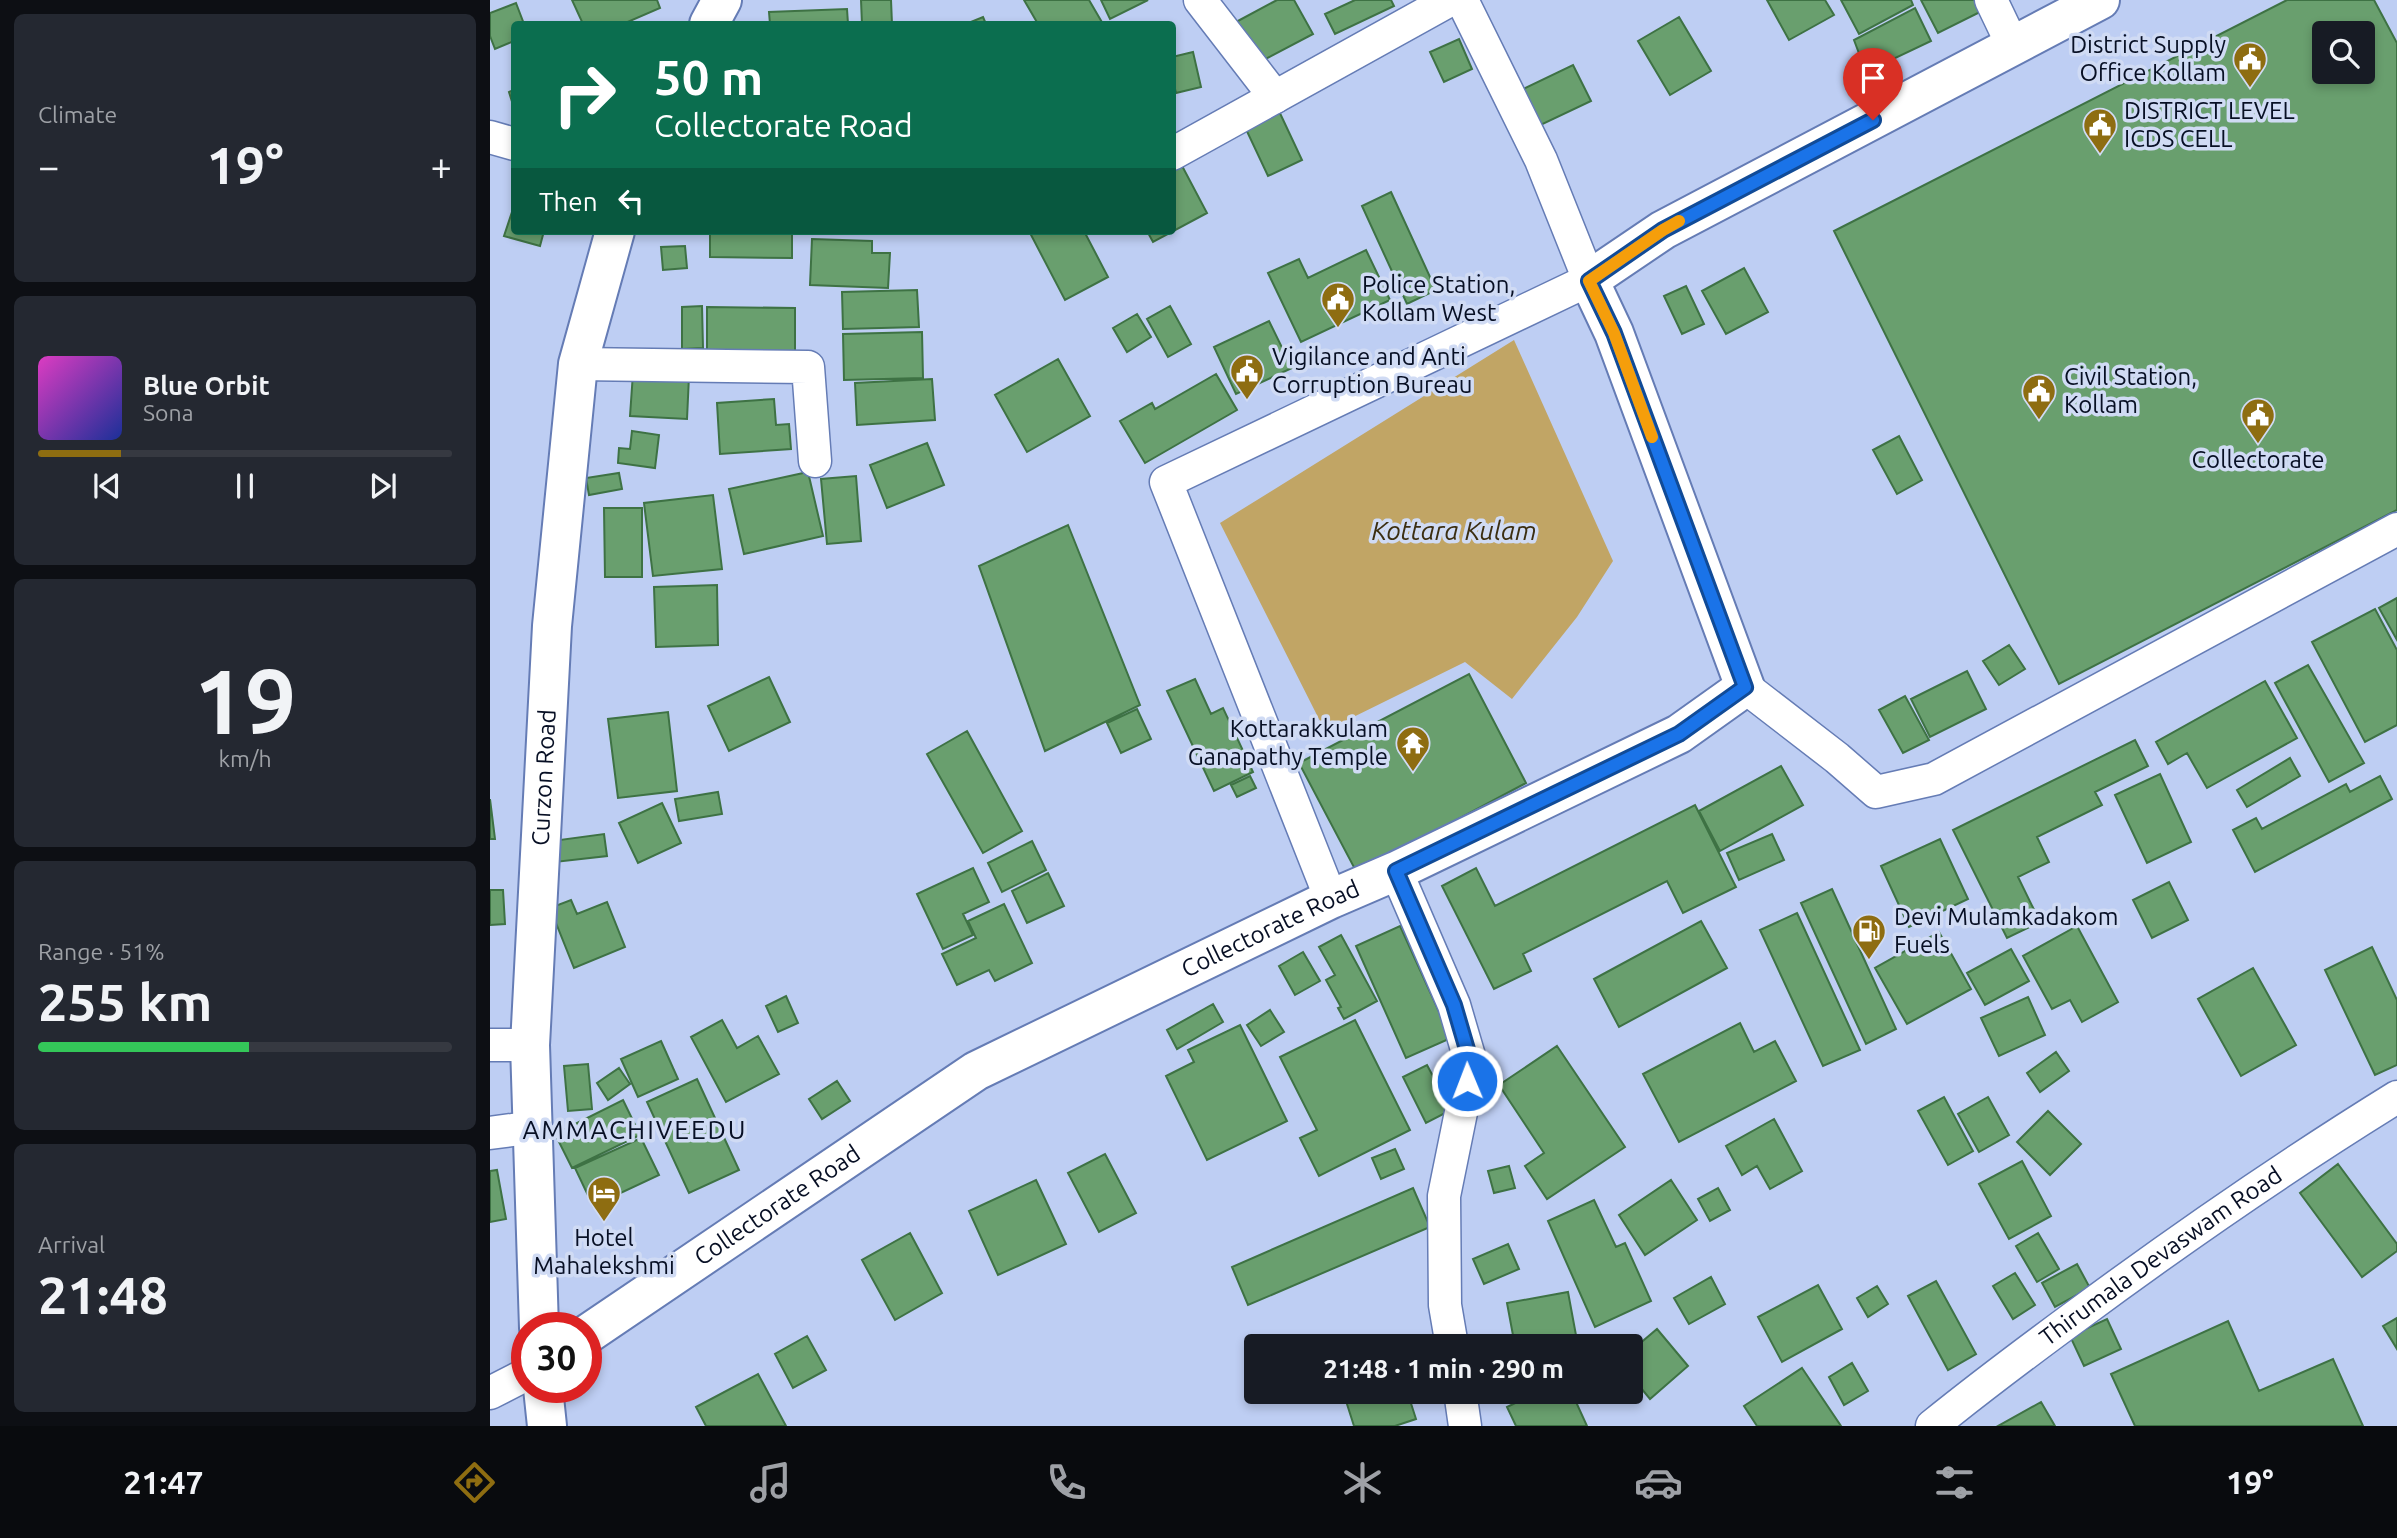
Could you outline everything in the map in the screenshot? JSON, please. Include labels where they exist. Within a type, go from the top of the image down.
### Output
[{"type":"main road","points":[[711,21],[722,0]]},
{"type":"main road","points":[[1745,687],[1614,333],[1589,281],[1663,230],[2101,0]]},
{"type":"main road","name":"Curzon Road","points":[[539,1312],[530,1045],[552,626],[578,364],[614,235]]},
{"type":"main road","name":"Collectorate Road","points":[[602,1324],[976,1071],[1679,734],[1745,687]]},
{"type":"main road","points":[[544,1403],[548,1426]]},
{"type":"street","points":[[1200,0],[1275,97]]},
{"type":"street","points":[[1176,152],[1450,0]]},
{"type":"street","points":[[1331,899],[1166,482],[1589,281],[1541,160],[1462,0]]},
{"type":"street","points":[[1991,0],[2013,46]]},
{"type":"street","points":[[490,137],[511,143]]},
{"type":"street","points":[[578,364],[808,367],[815,461]]},
{"type":"street","points":[[1745,687],[1837,758],[1876,792],[1934,779],[2397,529]]},
{"type":"street","points":[[1396,871],[1454,1005],[1471,1063],[1444,1196],[1446,1305],[1450,1334]]},
{"type":"street","points":[[490,1045],[530,1045]]},
{"type":"street","name":"Thirumala Devaswam Road","points":[[1932,1426],[2139,1269],[2324,1142],[2397,1097]]},
{"type":"street","points":[[490,1133],[534,1127]]},
{"type":"street","points":[[490,1393],[511,1382]]},
{"type":"street","points":[[1462,1404],[1465,1426]]},
{"type":"water","name":"Kottara Kulam","points":[[1514,340],[1613,561],[1577,617],[1512,699],[1465,662],[1325,731],[1220,523]]},
{"type":"building","points":[[572,0],[657,0],[660,8],[630,21],[582,21]]},
{"type":"building","points":[[861,0],[891,0],[892,21],[862,21]]},
{"type":"building","points":[[1024,0],[1089,0],[1101,21],[1036,21]]},
{"type":"building","points":[[1101,0],[1148,0],[1110,19]]},
{"type":"building","points":[[1277,0],[1294,0],[1313,34],[1258,63],[1236,22]]},
{"type":"building","points":[[1355,0],[1391,0],[1394,6],[1335,34],[1325,14]]},
{"type":"building","points":[[1767,0],[1825,0],[1834,15],[1789,40]]},
{"type":"building","points":[[1841,0],[1911,0],[1913,5],[1859,34]]},
{"type":"building","points":[[1921,0],[1984,0],[1988,8],[1938,33]]},
{"type":"building","name":"Civil Station, Kollam","points":[[2287,0],[2374,0],[2397,43],[2397,510],[2059,684],[1834,231]]},
{"type":"building","points":[[516,3],[523,21],[511,21],[511,42],[495,49],[490,36],[490,13]]},
{"type":"building","points":[[1915,8],[1931,41],[1866,72],[1854,40]]},
{"type":"building","points":[[847,9],[848,21],[770,21],[769,12]]},
{"type":"building","points":[[1679,17],[1711,71],[1670,95],[1638,41]]},
{"type":"building","points":[[1459,39],[1472,69],[1444,82],[1430,52]]},
{"type":"building","points":[[1193,52],[1201,87],[1176,93],[1176,56]]},
{"type":"building","points":[[1573,65],[1591,101],[1530,130],[1513,94]]},
{"type":"building","points":[[1278,109],[1302,160],[1268,176],[1244,125]]},
{"type":"building","points":[[1180,162],[1207,213],[1176,230],[1176,164]]},
{"type":"building","points":[[1391,192],[1436,290],[1407,304],[1362,206]]},
{"type":"building","points":[[511,215],[511,235],[543,235],[540,246],[504,236]]},
{"type":"building","points":[[710,235],[792,235],[792,258],[710,257]]},
{"type":"building","points":[[1031,235],[1086,235],[1108,277],[1065,300]]},
{"type":"building","points":[[1149,235],[1166,235],[1153,242]]},
{"type":"building","points":[[812,239],[872,241],[872,253],[890,253],[888,288],[810,285]]},
{"type":"building","points":[[685,246],[687,268],[663,270],[661,247]]},
{"type":"building","points":[[1366,250],[1390,300],[1301,342],[1268,273],[1299,259],[1308,278]]},
{"type":"building","points":[[1744,268],[1768,312],[1726,334],[1702,291]]},
{"type":"building","points":[[1686,286],[1704,324],[1682,334],[1664,296]]},
{"type":"building","points":[[917,290],[919,327],[843,329],[842,292]]},
{"type":"building","points":[[702,306],[703,348],[682,349],[682,307]]},
{"type":"building","points":[[1170,306],[1191,344],[1168,357],[1147,319]]},
{"type":"building","points":[[707,307],[795,308],[795,355],[707,354]]},
{"type":"building","points":[[1137,314],[1151,337],[1127,352],[1113,328]]},
{"type":"building","points":[[1269,321],[1292,368],[1236,394],[1214,347]]},
{"type":"building","points":[[922,332],[923,378],[844,380],[843,334]]},
{"type":"building","points":[[1058,359],[1090,416],[1027,452],[995,395]]},
{"type":"building","points":[[633,373],[689,376],[687,419],[630,416]]},
{"type":"building","points":[[1216,374],[1237,410],[1145,463],[1120,421],[1152,403],[1155,409]]},
{"type":"building","points":[[932,379],[935,420],[857,425],[855,383]]},
{"type":"building","points":[[774,399],[776,425],[789,424],[791,449],[720,454],[717,403]]},
{"type":"building","points":[[632,431],[659,435],[655,468],[618,463],[619,448],[630,449]]},
{"type":"building","points":[[1899,436],[1922,480],[1897,494],[1873,450]]},
{"type":"building","points":[[927,443],[944,485],[887,508],[870,465]]},
{"type":"building","points":[[808,472],[823,536],[744,554],[729,489]]},
{"type":"building","points":[[619,473],[622,489],[589,495],[586,478]]},
{"type":"building","points":[[856,476],[861,541],[827,544],[821,479]]},
{"type":"building","points":[[713,495],[722,569],[653,576],[644,503]]},
{"type":"building","points":[[604,508],[642,508],[642,577],[605,577]]},
{"type":"building","points":[[1068,525],[1140,705],[1045,751],[979,566]]},
{"type":"building","points":[[717,585],[718,645],[656,647],[654,587]]},
{"type":"building","points":[[2397,598],[2397,640],[2379,608]]},
{"type":"building","points":[[2375,609],[2397,650],[2397,725],[2365,742],[2312,642]]},
{"type":"building","points":[[2009,645],[2025,669],[1999,685],[1983,661]]},
{"type":"building","points":[[2308,665],[2364,763],[2329,782],[2275,683]]},
{"type":"building","points":[[1967,671],[1986,709],[1930,737],[1911,699]]},
{"type":"building","name":"Kottarakkulam Ganapathy Temple","points":[[1469,674],[1526,783],[1357,873],[1299,763]]},
{"type":"building","points":[[769,677],[790,722],[729,751],[708,706]]},
{"type":"building","points":[[1195,679],[1211,714],[1223,708],[1253,772],[1214,791],[1167,691]]},
{"type":"building","points":[[2265,681],[2297,738],[2207,788],[2187,753],[2168,764],[2156,742]]},
{"type":"building","points":[[1905,696],[1929,740],[1903,753],[1879,710]]},
{"type":"building","points":[[1137,709],[1151,739],[1121,753],[1107,723]]},
{"type":"building","points":[[668,712],[677,791],[618,798],[608,719]]},
{"type":"building","points":[[967,731],[1022,831],[983,853],[927,754]]},
{"type":"building","points":[[2135,740],[2148,766],[2095,792],[2102,805],[2037,837],[2049,862],[2018,877],[2040,922],[2007,938],[1953,830]]},
{"type":"building","points":[[2290,758],[2300,776],[2247,807],[2237,790]]},
{"type":"building","points":[[1781,766],[1803,805],[1720,851],[1699,811]]},
{"type":"building","points":[[2160,774],[2191,842],[2147,863],[2115,795]]},
{"type":"building","points":[[1250,776],[1256,788],[1237,797],[1231,785]]},
{"type":"building","points":[[2380,776],[2392,799],[2255,872],[2233,830],[2256,818],[2262,829],[2346,784],[2350,792]]},
{"type":"building","points":[[718,792],[722,814],[679,821],[675,799]]},
{"type":"building","points":[[490,799],[495,839],[490,839]]},
{"type":"building","points":[[662,803],[681,843],[638,863],[619,823]]},
{"type":"building","points":[[1695,805],[1736,887],[1683,913],[1667,881],[1523,954],[1531,971],[1494,989],[1442,886],[1476,868],[1495,906]]},
{"type":"building","points":[[604,834],[607,856],[555,862],[552,841]]},
{"type":"building","points":[[1772,834],[1784,860],[1739,880],[1727,853]]},
{"type":"building","points":[[1940,839],[1968,899],[1909,927],[1881,866]]},
{"type":"building","points":[[1032,841],[1046,870],[1002,892],[988,863]]},
{"type":"building","points":[[973,868],[989,902],[963,914],[973,935],[943,949],[917,894]]},
{"type":"building","points":[[1048,873],[1064,906],[1027,923],[1012,891]]},
{"type":"building","points":[[2169,882],[2188,920],[2152,938],[2133,900]]},
{"type":"building","points":[[1832,889],[1896,1029],[1866,1044],[1801,903]]},
{"type":"building","points":[[490,890],[503,890],[505,924],[490,925]]},
{"type":"building","points":[[571,900],[577,914],[607,902],[625,947],[574,968],[550,908]]},
{"type":"building","points":[[1004,904],[1032,963],[995,981],[989,970],[957,985],[942,954],[976,938],[968,921]]},
{"type":"building","points":[[1797,913],[1860,1050],[1823,1066],[1760,930]]},
{"type":"building","points":[[1701,921],[1727,968],[1619,1027],[1594,979]]},
{"type":"building","points":[[1400,926],[1451,1038],[1406,1058],[1356,946]]},
{"type":"building","points":[[2077,926],[2118,1002],[2082,1022],[2070,1000],[2052,1009],[2023,956]]},
{"type":"building","points":[[1939,932],[1971,989],[1907,1024],[1875,968]]},
{"type":"building","points":[[1341,935],[1377,1001],[1344,1019],[1338,1008],[1341,1007],[1326,980],[1335,975],[1319,947]]},
{"type":"building","points":[[2372,947],[2397,1000],[2397,1065],[2375,1075],[2325,970]]},
{"type":"building","points":[[2011,949],[2029,981],[1985,1005],[1967,973]]},
{"type":"building","points":[[1303,952],[1320,981],[1295,995],[1279,966]]},
{"type":"building","points":[[2253,968],[2296,1045],[2241,1076],[2198,999]]},
{"type":"building","points":[[786,996],[798,1023],[778,1032],[766,1006]]},
{"type":"building","points":[[2028,997],[2045,1035],[1999,1056],[1981,1018]]},
{"type":"building","points":[[1213,1004],[1223,1022],[1177,1049],[1167,1030]]},
{"type":"building","points":[[1270,1010],[1284,1032],[1261,1046],[1247,1025]]},
{"type":"building","points":[[722,1020],[737,1048],[758,1036],[779,1074],[726,1102],[691,1037]]},
{"type":"building","points":[[1355,1020],[1410,1130],[1319,1176],[1300,1138],[1317,1130],[1280,1057]]},
{"type":"building","points":[[1740,1023],[1754,1052],[1775,1041],[1796,1081],[1679,1142],[1643,1074]]},
{"type":"building","points":[[1240,1025],[1287,1121],[1207,1160],[1166,1076],[1194,1062],[1188,1050]]},
{"type":"building","points":[[661,1041],[678,1079],[638,1097],[621,1059]]},
{"type":"building","points":[[1557,1046],[1625,1147],[1547,1199],[1525,1166],[1544,1153],[1499,1085]]},
{"type":"building","points":[[2056,1052],[2069,1071],[2040,1092],[2027,1073]]},
{"type":"building","points":[[588,1064],[592,1109],[568,1111],[564,1066]]},
{"type":"building","points":[[1427,1065],[1451,1110],[1426,1123],[1403,1077]]},
{"type":"building","points":[[619,1068],[630,1084],[608,1100],[597,1083]]},
{"type":"building","points":[[697,1079],[739,1170],[689,1193],[647,1102]]},
{"type":"building","points":[[837,1081],[850,1101],[822,1119],[809,1099]]},
{"type":"building","points":[[1944,1097],[1973,1151],[1948,1165],[1918,1111]]},
{"type":"building","points":[[1988,1097],[2009,1135],[1979,1152],[1958,1114]]},
{"type":"building","points":[[623,1100],[640,1135],[572,1168],[555,1134]]},
{"type":"building","points":[[2048,1111],[2081,1144],[2050,1175],[2017,1142]]},
{"type":"building","points":[[1774,1119],[1802,1171],[1770,1189],[1757,1166],[1742,1175],[1726,1146]]},
{"type":"building","points":[[641,1138],[659,1175],[593,1206],[575,1168]]},
{"type":"building","points":[[1395,1149],[1404,1169],[1381,1179],[1372,1158]]},
{"type":"building","points":[[1105,1154],[1136,1213],[1099,1232],[1068,1173]]},
{"type":"building","points":[[2022,1161],[2051,1216],[2009,1239],[1979,1184]]},
{"type":"building","points":[[2338,1164],[2397,1244],[2397,1251],[2362,1277],[2300,1193]]},
{"type":"building","points":[[1509,1166],[1515,1188],[1494,1193],[1488,1171]]},
{"type":"building","points":[[497,1170],[506,1219],[490,1222],[490,1171]]},
{"type":"building","points":[[1036,1180],[1066,1244],[998,1275],[969,1211]]},
{"type":"building","points":[[1671,1180],[1697,1220],[1645,1255],[1619,1215]]},
{"type":"building","points":[[1413,1188],[1430,1227],[1248,1305],[1232,1267]]},
{"type":"building","points":[[1718,1188],[1730,1210],[1710,1221],[1698,1199]]},
{"type":"building","points":[[1594,1200],[1616,1247],[1625,1243],[1651,1301],[1595,1327],[1548,1221]]},
{"type":"building","points":[[910,1233],[942,1293],[895,1320],[862,1260]]},
{"type":"building","points":[[2038,1233],[2059,1269],[2037,1282],[2016,1246]]},
{"type":"building","points":[[1508,1244],[1519,1269],[1484,1284],[1473,1259]]},
{"type":"building","points":[[2077,1264],[2090,1288],[2055,1307],[2042,1283]]},
{"type":"building","points":[[2015,1273],[2035,1305],[2013,1319],[1993,1286]]},
{"type":"building","points":[[1711,1277],[1725,1304],[1689,1324],[1674,1298]]},
{"type":"building","points":[[1936,1281],[1976,1354],[1948,1370],[1908,1296]]},
{"type":"building","points":[[1818,1285],[1842,1329],[1782,1362],[1758,1317]]},
{"type":"building","points":[[1877,1286],[1888,1304],[1868,1317],[1857,1298]]},
{"type":"building","points":[[1568,1292],[1576,1334],[1513,1334],[1507,1303]]},
{"type":"building","points":[[2397,1318],[2397,1349],[2383,1326]]},
{"type":"building","points":[[2107,1319],[2121,1349],[2084,1366],[2070,1336]]},
{"type":"building","points":[[2228,1321],[2259,1391],[2333,1359],[2363,1426],[2135,1426],[2111,1374]]},
{"type":"building","points":[[1657,1329],[1688,1366],[1650,1399],[1643,1391],[1643,1341]]},
{"type":"building","points":[[807,1336],[826,1370],[793,1388],[775,1354]]},
{"type":"building","points":[[1852,1363],[1868,1391],[1844,1405],[1829,1377]]},
{"type":"building","points":[[1802,1368],[1841,1426],[1757,1426],[1744,1406]]},
{"type":"building","points":[[758,1374],[786,1426],[706,1426],[696,1407]]},
{"type":"building","points":[[2041,1402],[2055,1426],[1998,1426]]},
{"type":"building","points":[[1347,1404],[1411,1404],[1416,1419],[1395,1426],[1354,1426]]},
{"type":"building","points":[[1513,1404],[1577,1404],[1587,1426],[1516,1426],[1507,1407]]},
{"type":"slow traffic","points":[[1652,437],[1614,333],[1589,281],[1679,221]]},
{"type":"place","name":"District Supply Office Kollam","points":[[2250,89]]},
{"type":"place","name":"DISTRICT LEVEL ICDS CELL","points":[[2100,155]]},
{"type":"place","name":"Police Station, Kollam West","points":[[1338,329]]},
{"type":"place","name":"Vigilance and Anti Corruption Bureau","points":[[1247,401]]},
{"type":"place","name":"Civil Station, Kollam","points":[[2039,421]]},
{"type":"place","name":"Collectorate","points":[[2258,445]]},
{"type":"place","name":"Kottarakkulam Ganapathy Temple","points":[[1413,773]]},
{"type":"place","name":"Devi Mulamkadakom Fuels","points":[[1869,961]]},
{"type":"place","name":"Hotel Mahalekshmi","points":[[604,1223]]},
{"type":"district","name":"AMMACHIVEEDU","points":[[635,1130]]},
{"type":"route","points":[[1467,1081],[1471,1063],[1454,1005],[1396,871],[1679,734],[1745,687],[1614,333],[1589,281],[1663,230],[1873,120]]}]
